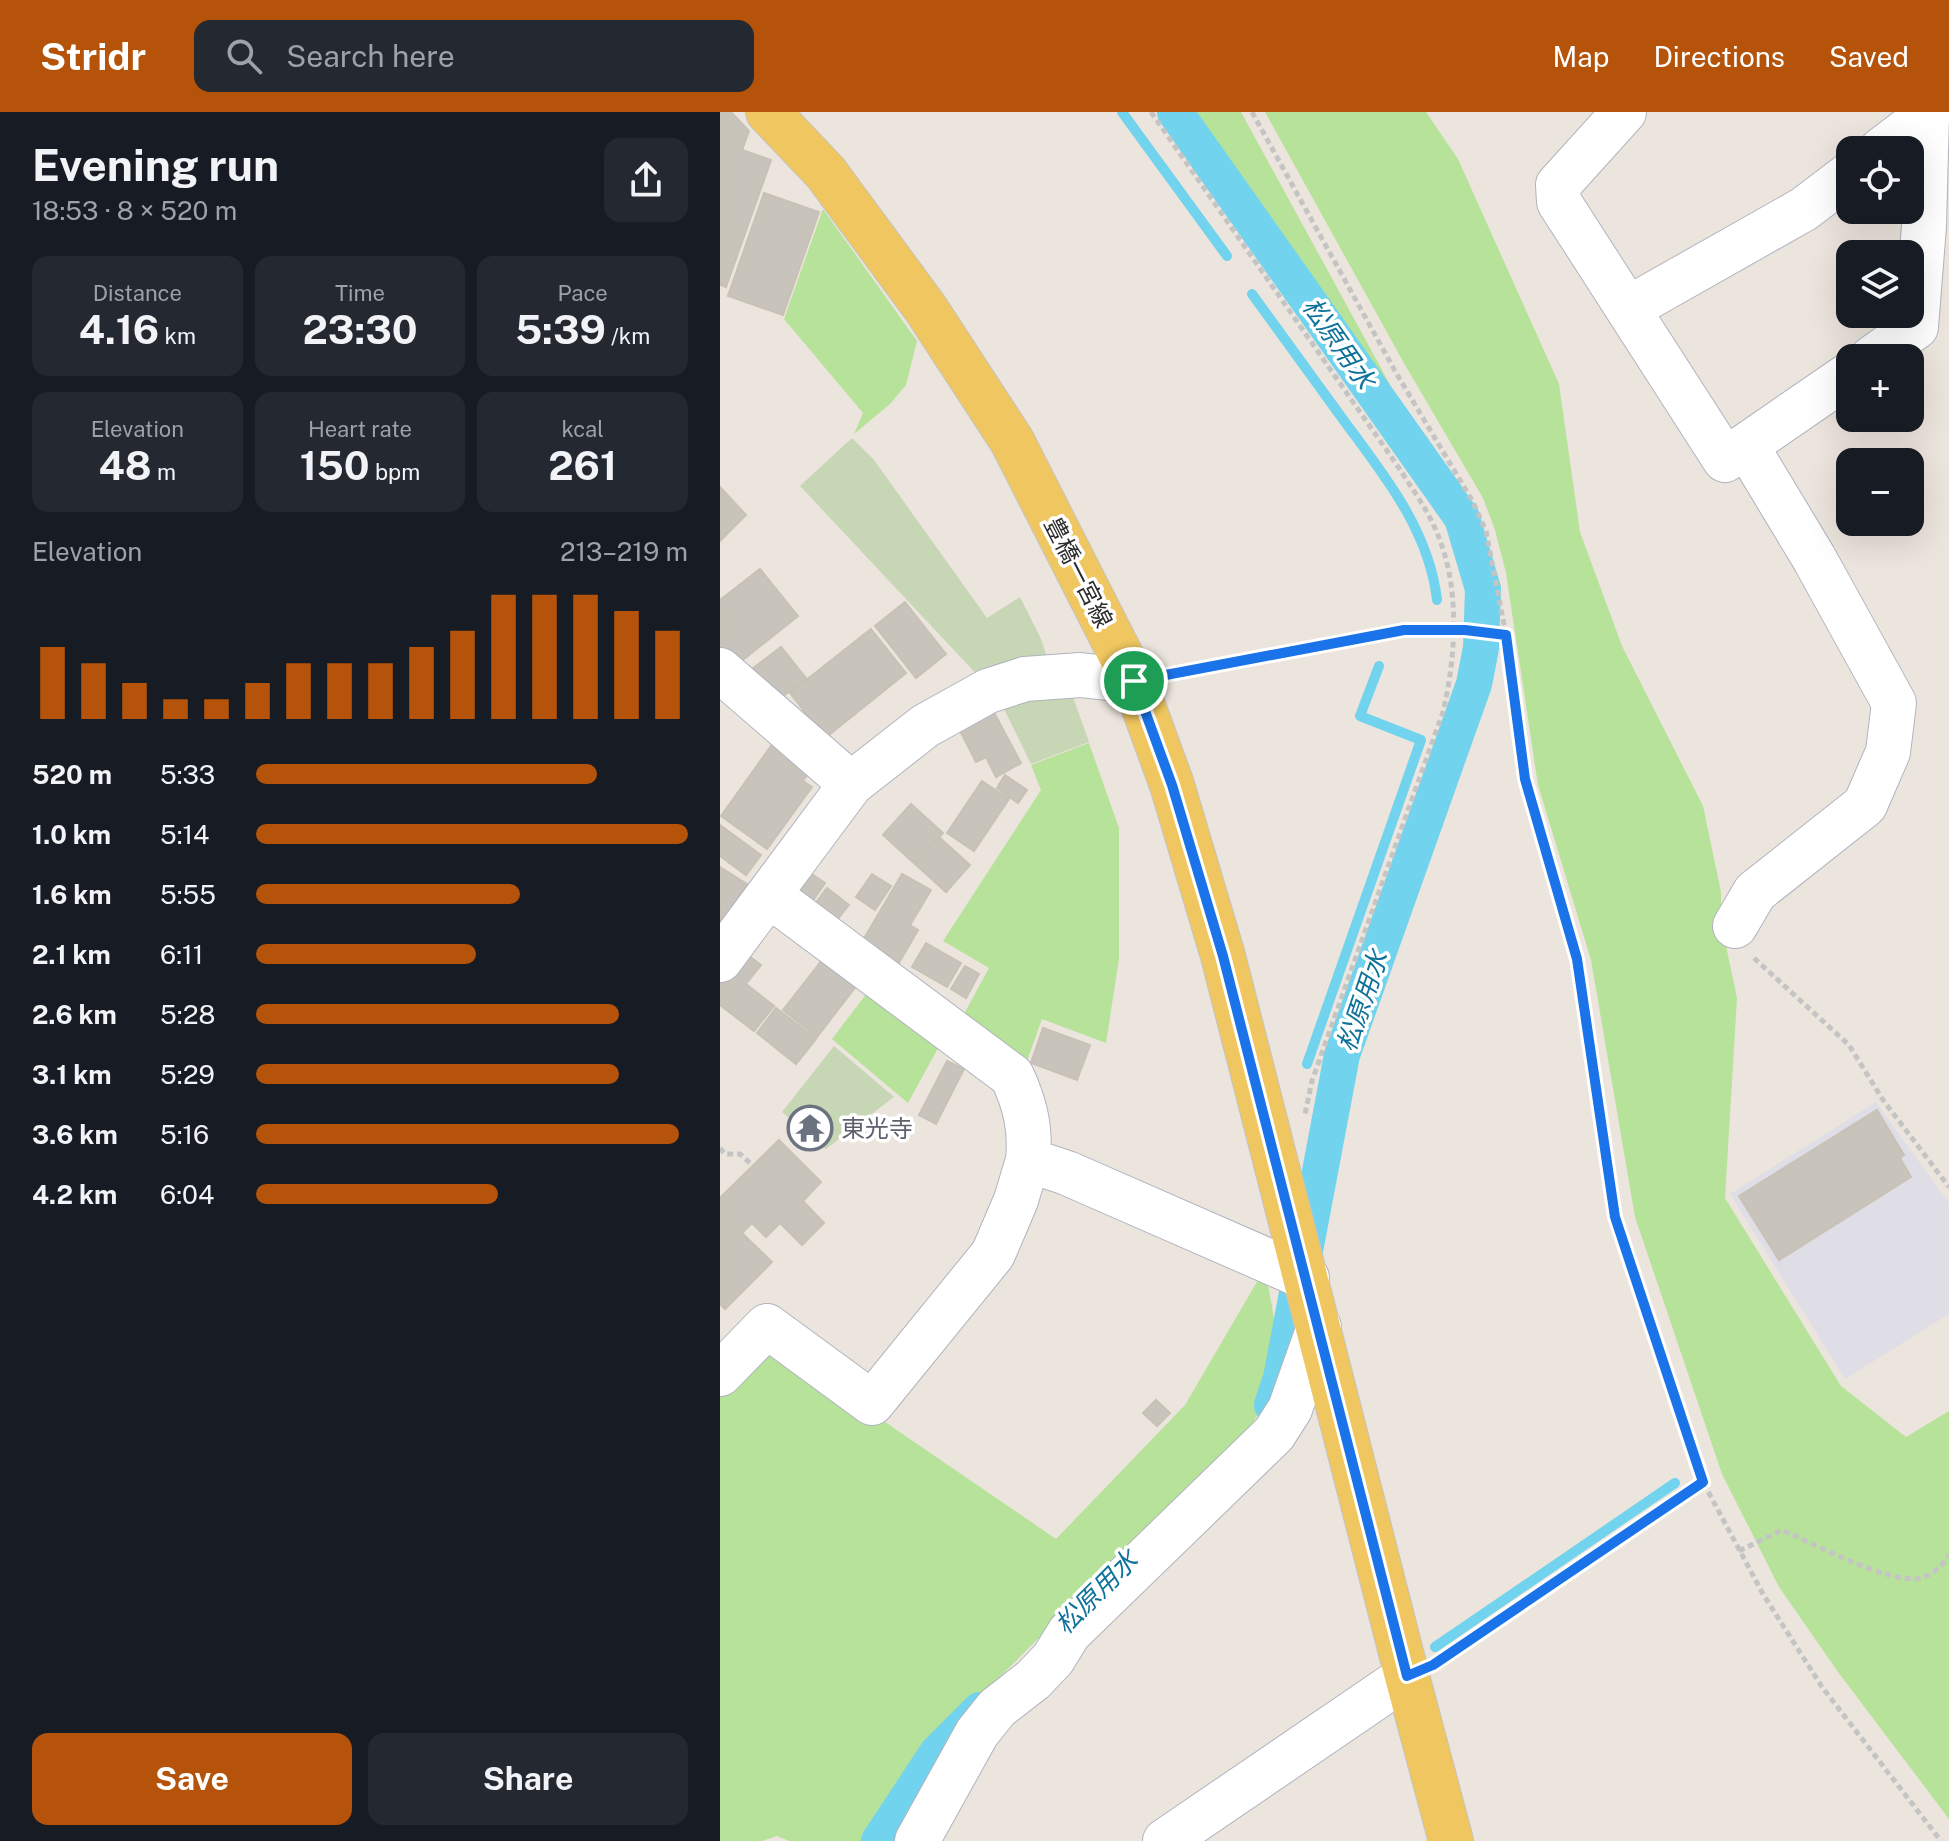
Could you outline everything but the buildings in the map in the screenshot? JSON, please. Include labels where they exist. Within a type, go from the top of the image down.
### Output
[{"type":"main road","name":"豊橋一宮線","points":[[768,112],[826,173],[926,309],[1003,428],[1134,681],[1172,785],[1223,956],[1451,1841]]},
{"type":"street","points":[[1624,112],[1558,185],[1559,202],[1725,460],[1836,384]]},
{"type":"street","points":[[1899,136],[1928,113]]},
{"type":"street","points":[[1892,344],[1916,327],[1928,113]]},
{"type":"street","points":[[1629,308],[1804,209],[1836,185]]},
{"type":"street","points":[[1735,926],[1755,892],[1865,805],[1888,752],[1894,703],[1814,558],[1747,447]]},
{"type":"street","points":[[720,670],[851,784]]},
{"type":"street","points":[[720,960],[851,784],[925,726],[988,691],[1025,679],[1080,675],[1134,681]]},
{"type":"street","points":[[720,1374],[767,1326],[872,1403],[993,1254],[1016,1200],[1028,1160],[1031,1135],[1025,1103],[1012,1076],[769,895]]},
{"type":"street","points":[[1028,1160],[1067,1173],[1307,1278]]},
{"type":"street","points":[[917,1841],[977,1733],[997,1708],[1033,1680],[1053,1659],[1069,1633],[1274,1434],[1290,1409],[1319,1327]]},
{"type":"street","points":[[1165,1841],[1407,1676]]},
{"type":"path","points":[[1151,112],[1399,468],[1433,523],[1452,588],[1452,672],[1443,712],[1312,1081],[1302,1124]]},
{"type":"path","points":[[1252,112],[1395,371],[1473,502],[1486,531],[1506,635],[1525,779],[1577,959],[1615,1217],[1703,1482],[1763,1594],[1822,1687],[1941,1841]]},
{"type":"path","points":[[1134,681],[1404,630],[1465,630],[1506,635]]},
{"type":"path","points":[[1735,926],[1740,944],[1849,1045],[1883,1100],[1949,1187]]},
{"type":"path","points":[[720,1148],[725,1154],[740,1154],[751,1164]]},
{"type":"path","points":[[1407,1676],[1433,1665],[1703,1482]]},
{"type":"path","points":[[1739,1551],[1782,1530],[1892,1577],[1921,1578],[1943,1565],[1949,1555]]},
{"type":"shaded area","points":[[1876,1102],[1949,1203],[1949,1314],[1845,1379],[1730,1194]]},
{"type":"green space","points":[[1190,112],[1241,112],[1422,443]]},
{"type":"green space","points":[[1265,112],[1426,112],[1458,159],[1559,384],[1580,532],[1622,646],[1703,806],[1721,892],[1721,922],[1737,998],[1725,1198],[1841,1386],[1906,1437],[1949,1411],[1949,1819],[1838,1672],[1779,1587],[1722,1474],[1635,1217],[1591,960],[1538,785],[1506,573],[1495,530],[1483,498],[1405,365]]},
{"type":"green space","points":[[823,209],[917,341],[906,385],[890,404],[854,434],[863,413],[784,319]]},
{"type":"green space","points":[[852,438],[874,460],[987,618],[1020,597],[1048,660],[982,680],[800,486]]},
{"type":"green space","points":[[1030,694],[1072,694],[1089,742],[1031,764],[1002,705]]},
{"type":"green space","points":[[1089,743],[1119,828],[1119,959],[1106,1043],[1042,1019],[1022,1075],[959,1023],[989,968],[943,941],[1041,790],[1031,765]]},
{"type":"green space","points":[[873,985],[943,1039],[908,1103],[832,1039]]},
{"type":"green space","points":[[834,1046],[894,1097],[826,1149],[782,1112]]},
{"type":"green space","points":[[1265,1268],[1276,1330],[1276,1364],[1272,1382],[1253,1423],[931,1746],[866,1841],[789,1841],[777,1836],[762,1841],[720,1841],[720,1387],[769,1337],[869,1411],[1056,1539],[1185,1405]]},
{"type":"waterway","points":[[1122,112],[1227,256]]},
{"type":"waterway","name":"松原用水","points":[[1175,112],[1462,518],[1483,589],[1481,648],[1474,684],[1342,1055],[1281,1378],[1272,1405]]},
{"type":"waterway","points":[[1252,294],[1402,503],[1425,549],[1437,600]]},
{"type":"waterway","points":[[1307,1064],[1421,740],[1360,716],[1379,666]]},
{"type":"waterway","points":[[1435,1647],[1675,1483]]},
{"type":"waterway","name":"松原用水","points":[[879,1841],[937,1753],[980,1710]]},
{"type":"place","name":"東光寺","points":[[810,1128]]},
{"type":"route","points":[[1404,630],[1465,630],[1506,635],[1525,779],[1577,959],[1615,1217],[1703,1482],[1433,1665],[1407,1676],[1223,956],[1172,785],[1134,681],[1404,630]]}]
